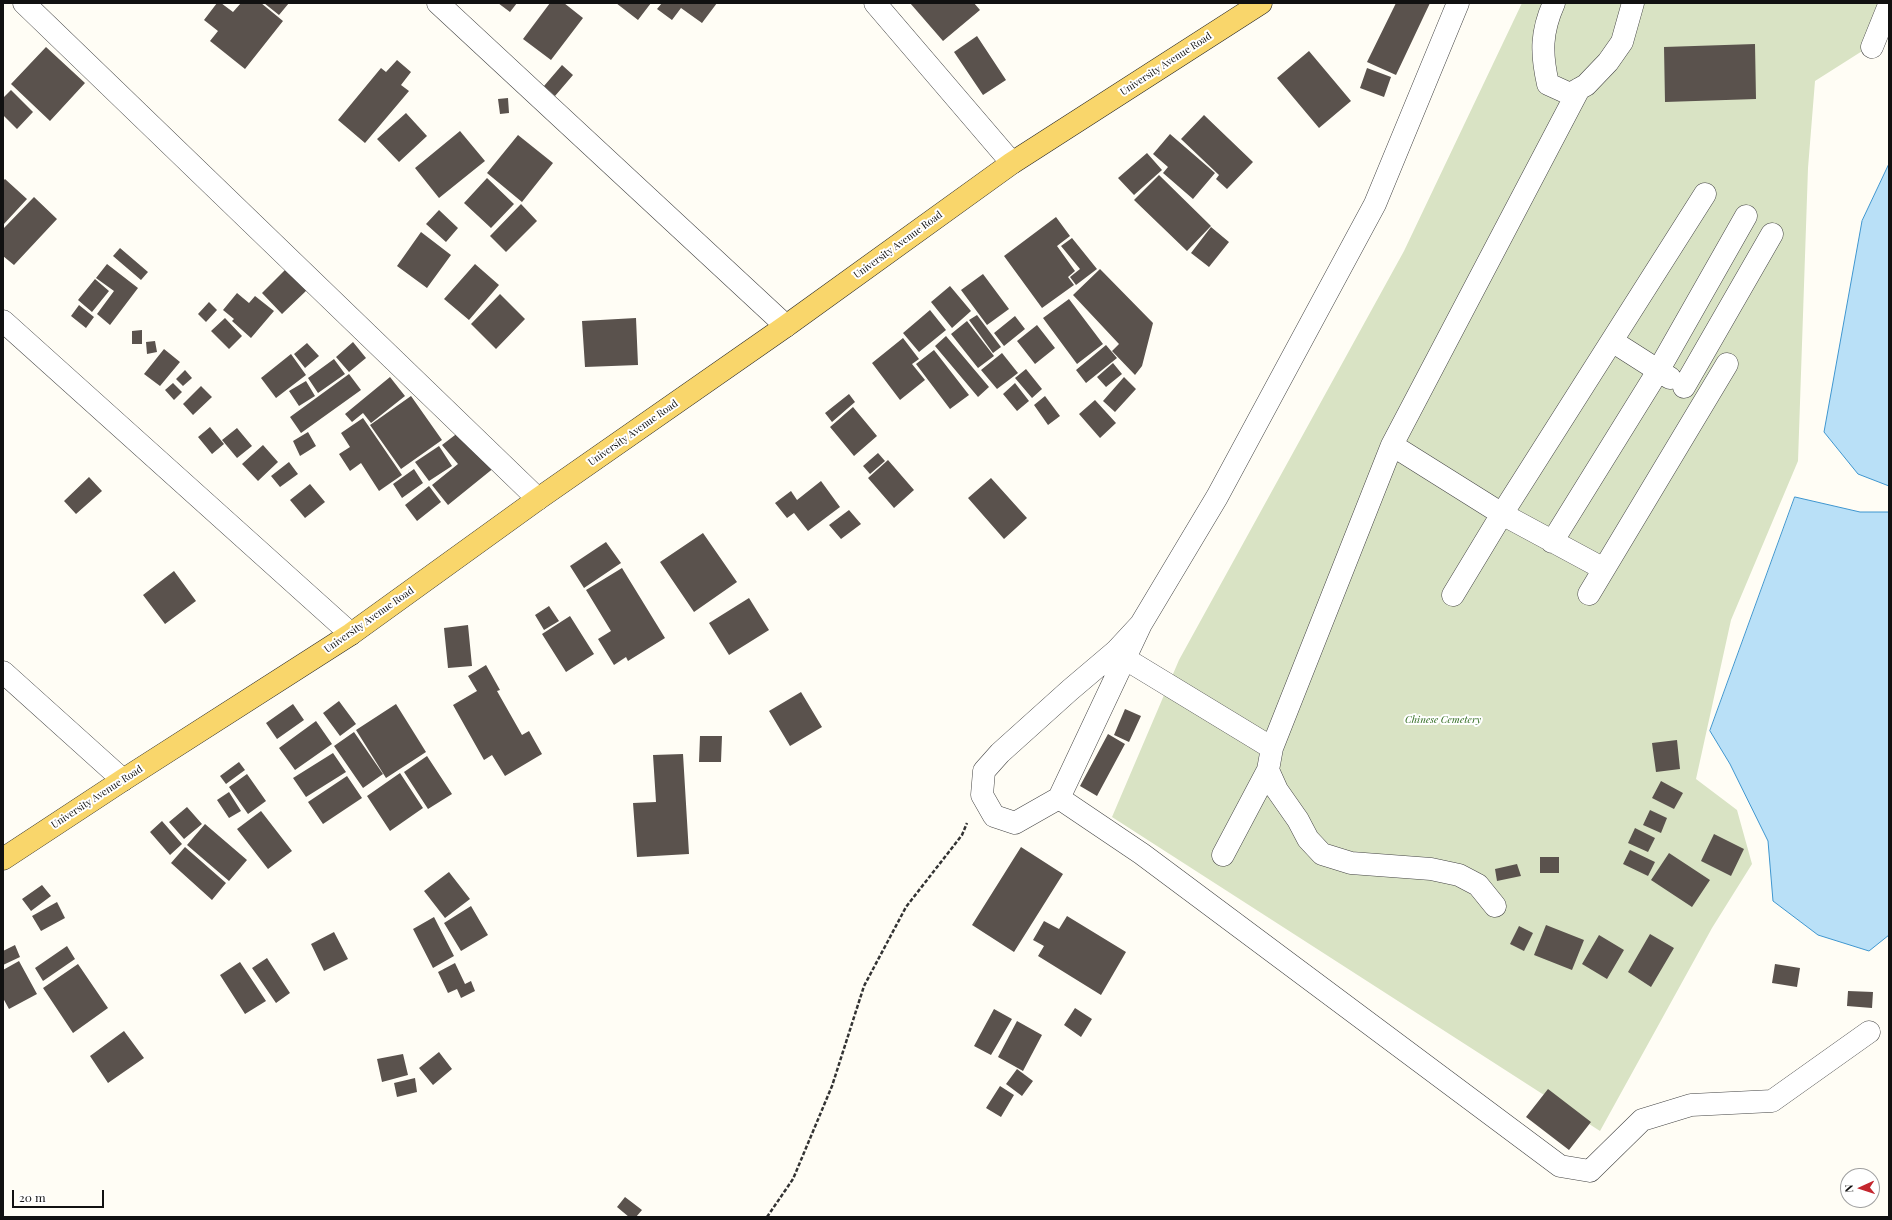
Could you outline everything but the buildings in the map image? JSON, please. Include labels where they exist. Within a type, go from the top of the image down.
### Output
[{"type":"main road","name":"University Avenue Road","points":[[3,859],[351,634],[538,499],[786,326],[1012,163],[1261,3]]},
{"type":"street","points":[[24,3],[538,499]]},
{"type":"street","points":[[438,3],[786,326]]},
{"type":"street","points":[[875,3],[1012,163]]},
{"type":"street","points":[[1141,624],[1116,651],[1000,753],[984,771],[982,795],[994,816],[1015,823],[1059,798],[1141,624],[1217,497],[1375,204],[1458,3]]},
{"type":"street","points":[[1554,3],[1546,20],[1542,41],[1548,84],[1570,94],[1586,85],[1608,62],[1622,42],[1633,3]]},
{"type":"street","points":[[1872,48],[1889,5]]},
{"type":"street","points":[[1223,855],[1268,770],[1272,748],[1392,445],[1579,89]]},
{"type":"street","points":[[1453,595],[1502,514],[1705,194]]},
{"type":"street","points":[[1552,542],[1658,371],[1746,216]]},
{"type":"street","points":[[1684,387],[1772,234]]},
{"type":"street","points":[[3,320],[351,634]]},
{"type":"street","points":[[1612,341],[1706,401]]},
{"type":"street","points":[[1589,594],[1728,364]]},
{"type":"street","points":[[1392,445],[1502,514],[1604,569]]},
{"type":"street","points":[[1124,658],[1272,748]]},
{"type":"street","points":[[3,672],[124,780]]},
{"type":"street","points":[[1268,770],[1277,790],[1298,820],[1308,839],[1322,854],[1351,863],[1431,869],[1460,875],[1478,885],[1495,906]]},
{"type":"street","points":[[1059,798],[1142,854],[1560,1166],[1590,1171],[1642,1120],[1691,1105],[1772,1101],[1870,1032]]},
{"type":"path","points":[[767,1217],[793,1179],[832,1086],[864,986],[906,907],[962,835]]},
{"type":"green space","name":"Chinese Cemetery","points":[[1522,3],[1889,3],[1889,34],[1815,81],[1808,168],[1798,461],[1731,620],[1696,779],[1737,810],[1752,864],[1712,928],[1600,1131],[1112,817],[1179,660],[1404,251]]},
{"type":"water","points":[[1889,164],[1889,486],[1858,474],[1824,432],[1862,221]]},
{"type":"water","points":[[1795,497],[1860,512],[1889,512],[1889,935],[1869,951],[1818,935],[1773,901],[1768,841],[1730,764],[1710,731]]}]
